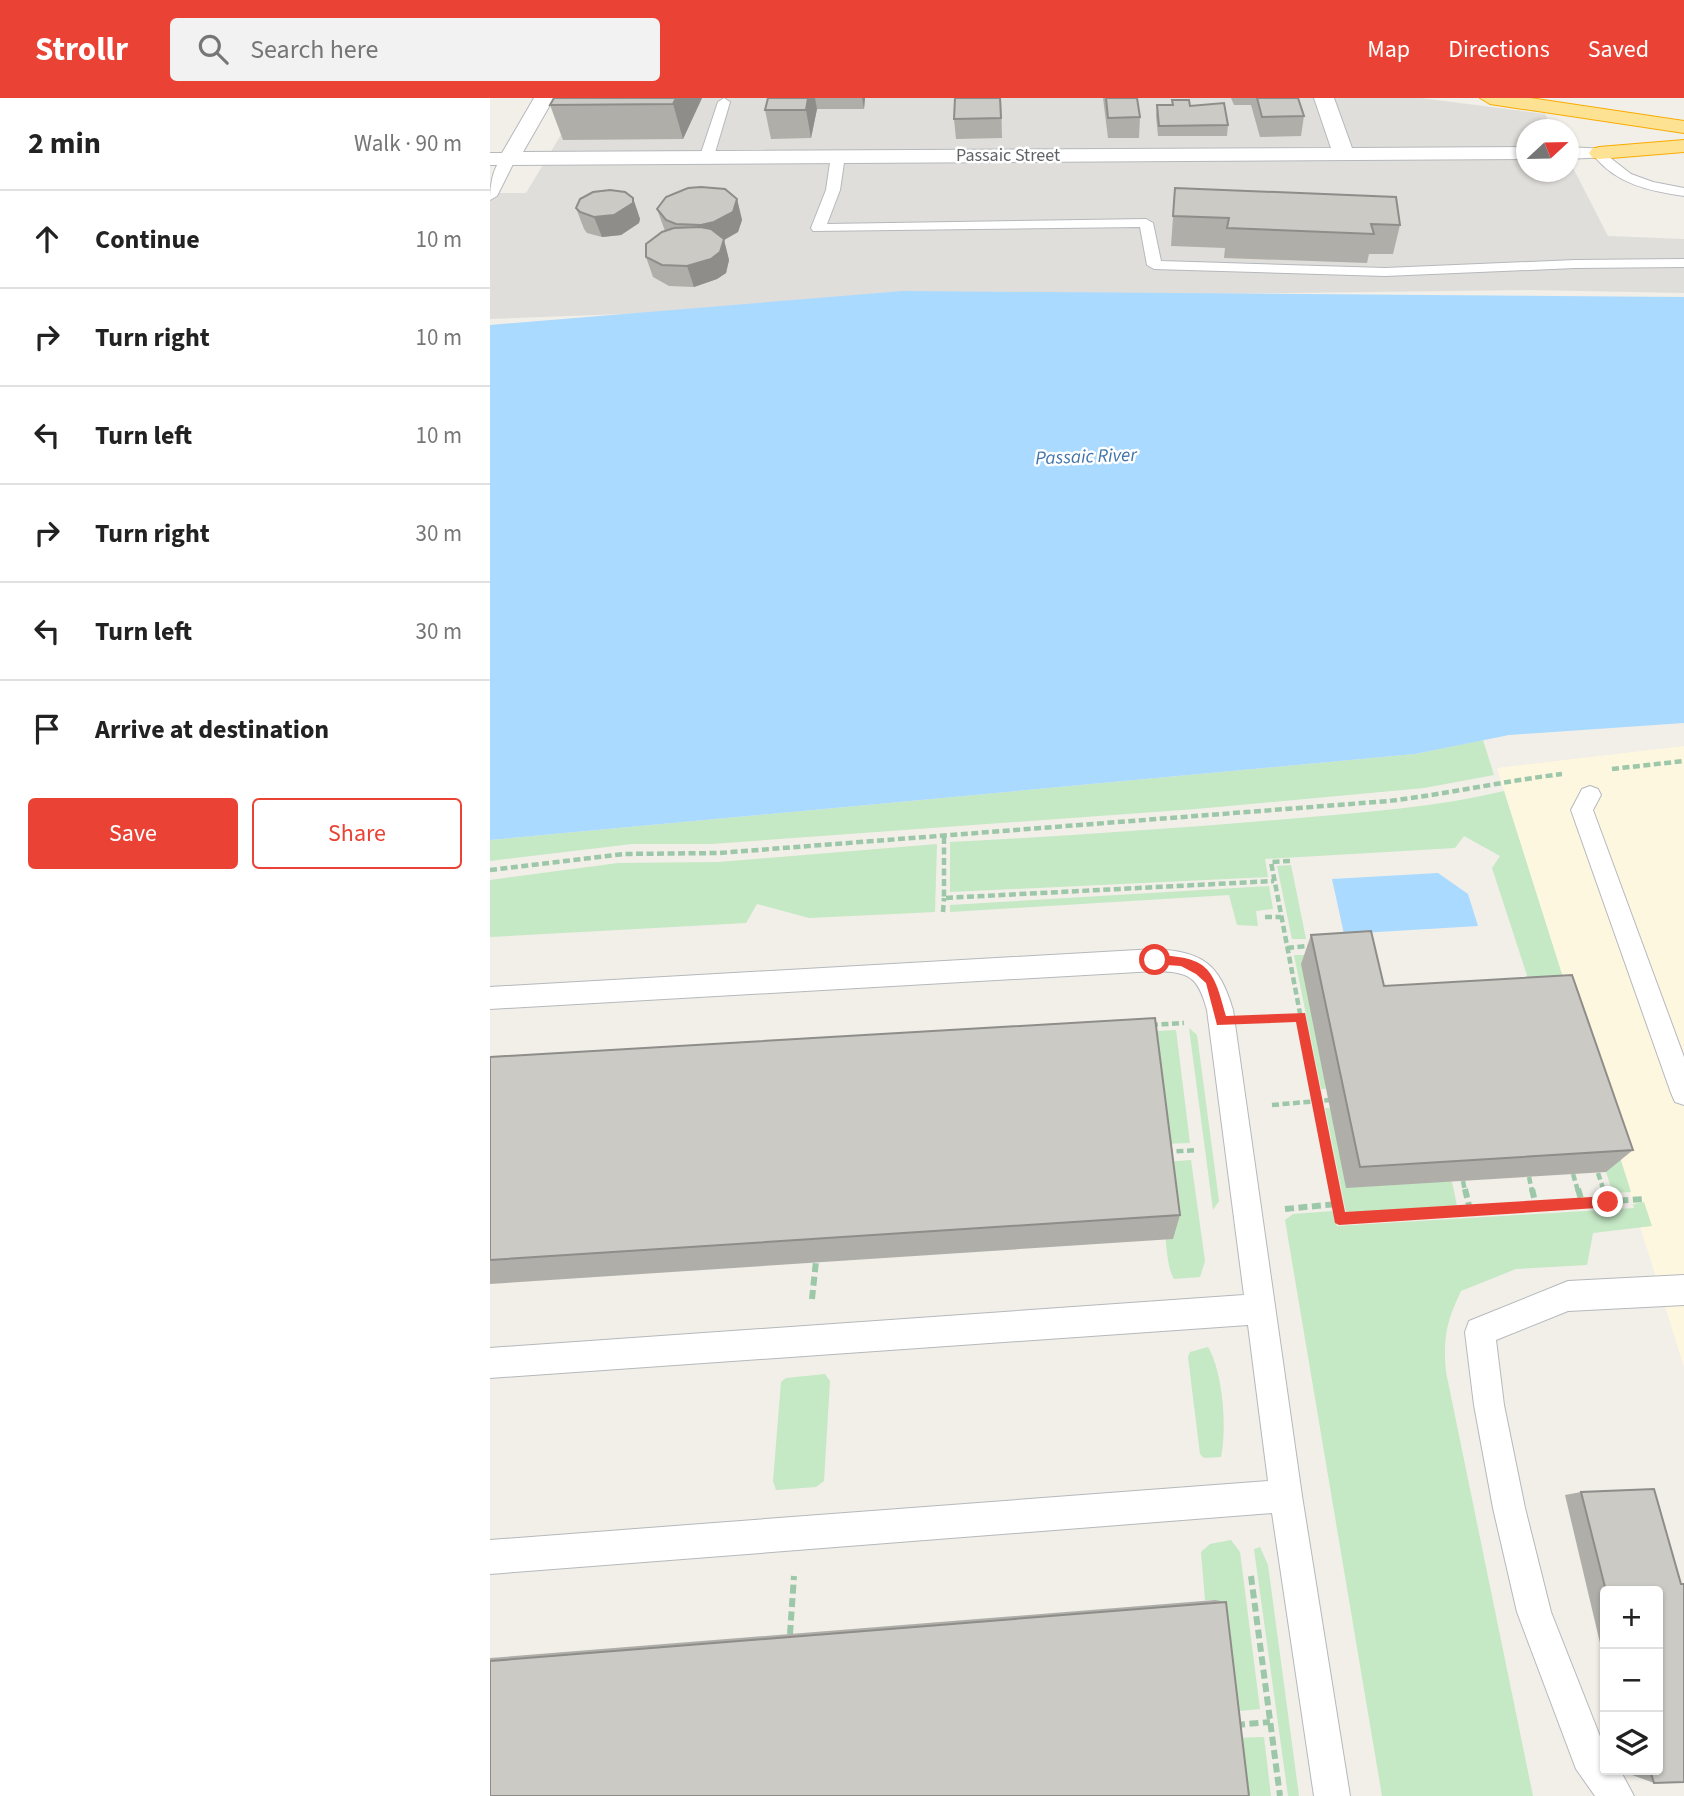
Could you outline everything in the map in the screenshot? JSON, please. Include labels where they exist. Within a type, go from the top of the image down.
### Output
[{"type":"highway","points":[[1490,98],[1684,127]]},
{"type":"highway","points":[[1599,153],[1684,146]]},
{"type":"street","points":[[499,158],[544,98]]},
{"type":"street","points":[[1324,98],[1343,154]]},
{"type":"street","name":"Passaic Street","points":[[499,158],[1516,153]]},
{"type":"street","points":[[1579,153],[1599,153]]},
{"type":"lane","points":[[707,156],[723,102]]},
{"type":"lane","points":[[1599,153],[1608,165],[1628,178],[1684,192]]},
{"type":"lane","points":[[838,156],[831,197],[818,228],[1146,223],[1154,265],[1385,272],[1575,264],[1684,263]]},
{"type":"lane","points":[[490,196],[499,158]]},
{"type":"lane","points":[[1590,795],[1582,810],[1684,1093]]},
{"type":"lane","points":[[490,998],[1174,961],[1183,961],[1200,970],[1211,981],[1221,1022],[1286,1496],[1332,1796]]},
{"type":"lane","points":[[1616,1796],[1589,1756],[1535,1612],[1509,1508],[1491,1418],[1480,1332],[1568,1296],[1684,1290]]},
{"type":"lane","points":[[490,1363],[1260,1309]]},
{"type":"lane","points":[[490,1557],[1286,1496]]},
{"type":"path","points":[[1601,770],[1684,761]]},
{"type":"path","points":[[490,870],[624,854],[719,853],[1389,801],[1451,794],[1519,779],[1574,773]]},
{"type":"path","points":[[943,912],[944,837]]},
{"type":"path","points":[[1290,861],[1271,862],[1339,1219],[1644,1199]]},
{"type":"path","points":[[944,898],[1274,881]]},
{"type":"path","points":[[1265,917],[1281,916]]},
{"type":"path","points":[[1287,948],[1308,946]]},
{"type":"path","points":[[1141,1026],[1300,1016]]},
{"type":"path","points":[[1271,1105],[1329,1100]]},
{"type":"path","points":[[1163,1152],[1197,1150]]},
{"type":"path","points":[[1598,1173],[1608,1202]]},
{"type":"path","points":[[1573,1174],[1582,1202]]},
{"type":"path","points":[[1529,1177],[1536,1206]]},
{"type":"path","points":[[1463,1181],[1470,1210]]},
{"type":"path","points":[[812,1303],[816,1261]]},
{"type":"path","points":[[790,1634],[794,1575]]},
{"type":"path","points":[[1229,1726],[1270,1722]]},
{"type":"shaded area","points":[[583,98],[1421,98],[1545,114],[1548,119],[1516,119],[1516,182],[1579,182],[1579,179],[1608,236],[1684,239],[1684,293],[1530,290],[1125,295],[490,319],[490,193],[526,193]]},
{"type":"shaded area","points":[[1684,746],[1684,1367],[1497,768]]},
{"type":"green space","points":[[1483,740],[1494,775],[1424,788],[1196,809],[711,844],[632,844],[490,861],[490,840],[1415,754]]},
{"type":"green space","points":[[1504,791],[1631,1192],[1613,1193],[1550,1003],[1536,1003],[1492,868],[1500,856],[1464,836],[1455,848],[1265,859],[1268,877],[950,892],[950,842],[1351,814],[1428,805]]},
{"type":"green space","points":[[937,844],[935,912],[809,918],[757,904],[746,923],[490,937],[490,880],[618,863],[719,862]]},
{"type":"green space","points":[[1291,865],[1306,939],[1292,939],[1277,866]]},
{"type":"green space","points":[[1269,886],[1273,909],[1256,911],[1258,926],[1237,925],[1229,895],[950,912],[950,905]]},
{"type":"green space","points":[[1294,955],[1309,955],[1326,1089],[1321,1089]]},
{"type":"green space","points":[[1189,1028],[1197,1035],[1219,1201],[1213,1210]]},
{"type":"green space","points":[[1176,1030],[1190,1143],[1162,1144],[1054,1037]]},
{"type":"green space","points":[[1325,1108],[1330,1108],[1452,1182],[1457,1206],[1346,1213]]},
{"type":"green space","points":[[1191,1160],[1205,1261],[1200,1277],[1174,1279],[1170,1270],[1166,1240],[1164,1162]]},
{"type":"green space","points":[[1644,1202],[1652,1226],[1593,1233],[1587,1265],[1516,1269],[1461,1291],[1447,1331],[1446,1372],[1533,1796],[1382,1796],[1285,1220],[1293,1214],[1333,1211],[1337,1226],[1634,1208],[1633,1204]]},
{"type":"green space","points":[[1208,1347],[1220,1385],[1224,1431],[1221,1457],[1204,1458],[1200,1454],[1188,1357],[1190,1352]]},
{"type":"green space","points":[[825,1374],[830,1381],[824,1481],[816,1487],[776,1490],[773,1481],[781,1382],[786,1378]]},
{"type":"green space","points":[[1231,1540],[1240,1552],[1260,1709],[1229,1712],[1215,1600],[1205,1600],[1201,1552],[1210,1544]]},
{"type":"green space","points":[[1260,1547],[1268,1565],[1299,1796],[1288,1796],[1254,1549]]},
{"type":"green space","points":[[1264,1737],[1271,1796],[1237,1796],[1231,1738]]},
{"type":"water","name":"Passaic River","points":[[903,291],[1684,297],[1684,723],[1509,735],[1415,754],[490,840],[490,325]]},
{"type":"water","points":[[1438,873],[1468,894],[1478,926],[1344,934],[1332,879]]},
{"type":"building","points":[[554,98],[676,98],[673,104],[550,105]]},
{"type":"building","points":[[768,98],[808,98],[806,110],[765,110]]},
{"type":"building","points":[[955,98],[1000,98],[1001,118],[954,119]]},
{"type":"building","points":[[1106,98],[1137,98],[1140,117],[1108,118]]},
{"type":"building","points":[[1257,98],[1298,98],[1304,116],[1262,117]]},
{"type":"building","points":[[1172,100],[1189,100],[1190,106],[1224,103],[1228,125],[1159,126],[1157,105],[1173,105]]},
{"type":"building","points":[[688,188],[725,189],[737,199],[733,212],[714,222],[701,225],[676,224],[666,220],[657,209],[666,197]]},
{"type":"building","points":[[1175,188],[1396,197],[1400,225],[1371,224],[1374,234],[1227,228],[1229,218],[1173,216]]},
{"type":"building","points":[[593,192],[625,192],[633,198],[633,203],[614,215],[594,217],[576,208],[580,199]]},
{"type":"building","points":[[674,228],[711,229],[724,239],[720,252],[711,259],[687,266],[662,265],[646,257],[646,244],[662,232]]},
{"type":"building","points":[[1371,931],[1384,986],[1572,975],[1633,1150],[1360,1167],[1311,935]]},
{"type":"building","points":[[1155,1018],[1180,1215],[490,1260],[490,1057]]},
{"type":"building","points":[[1654,1489],[1681,1584],[1684,1584],[1684,1782],[1654,1783],[1652,1775],[1663,1775],[1663,1586],[1605,1586],[1581,1492]]},
{"type":"building","points":[[1226,1602],[1249,1796],[490,1796],[490,1661]]},
{"type":"route","points":[[1155,960],[1183,961],[1200,970],[1211,981],[1221,1022],[1300,1016],[1339,1219],[1608,1202]]}]
